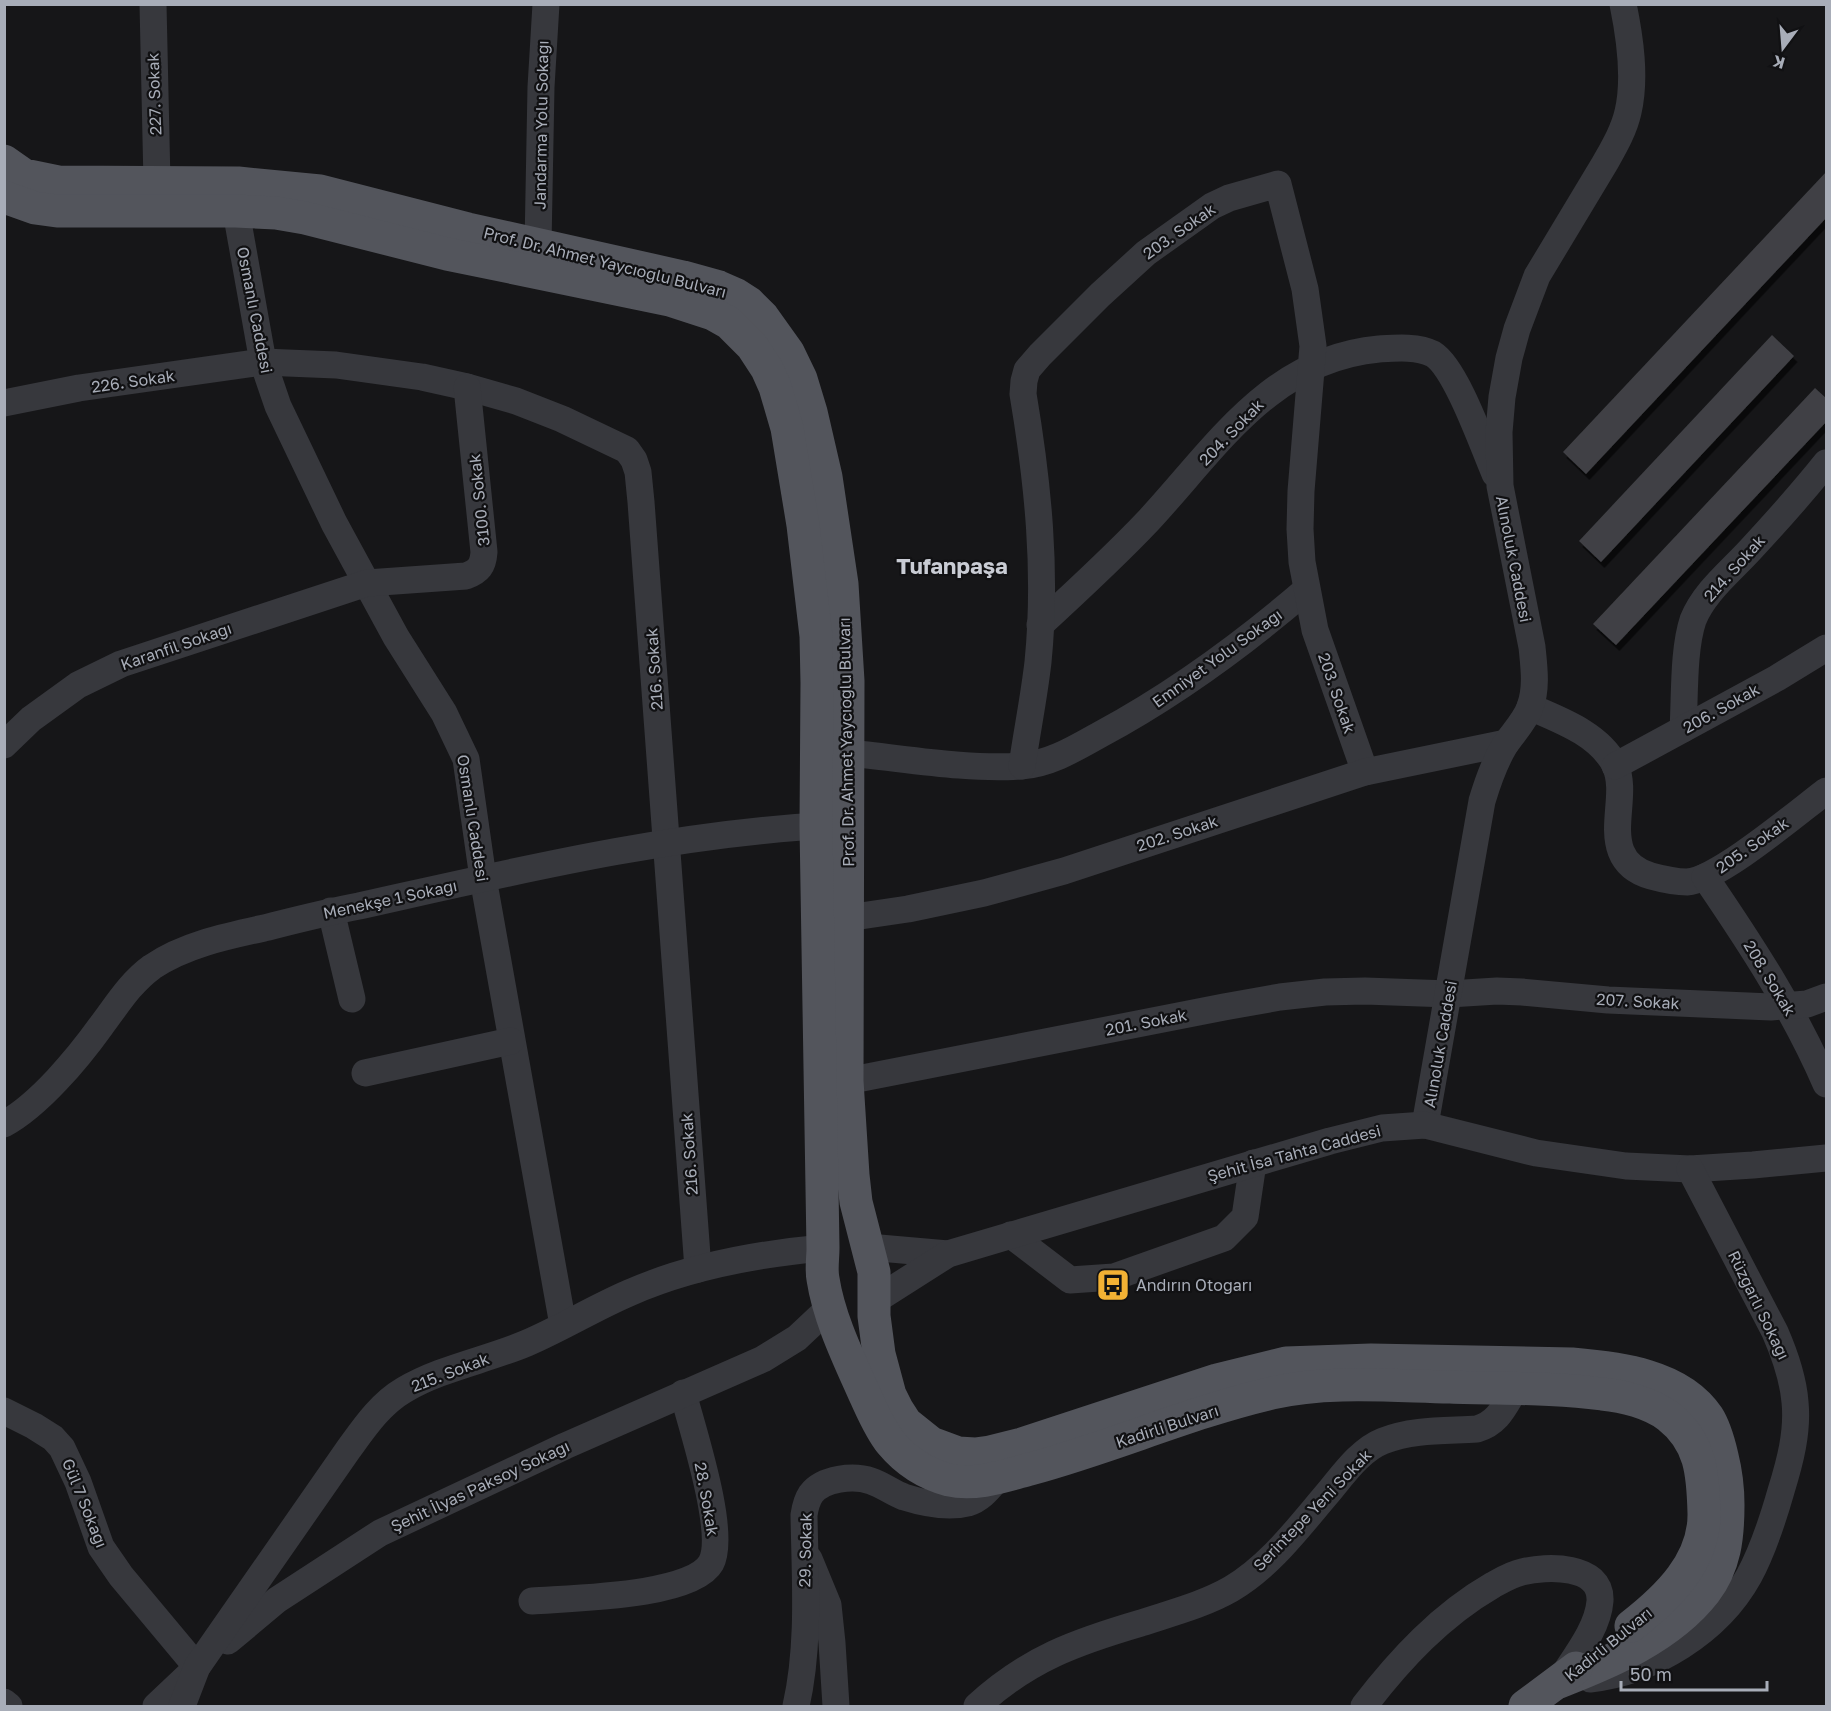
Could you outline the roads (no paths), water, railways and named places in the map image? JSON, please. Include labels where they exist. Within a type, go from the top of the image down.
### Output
[{"type":"main road","name":"Prof. Dr. Ahmet Yaycıoğlu Bulvarı","points":[[4,161],[24,175],[58,182],[247,184],[320,191],[538,245],[683,277],[735,294],[764,317],[788,352],[801,379],[820,446],[838,555],[846,625],[848,681],[847,1081],[856,1202],[868,1247]]},
{"type":"main road","name":"Prof. Dr. Ahmet Yaycıoğlu Bulvarı","points":[[4,197],[27,206],[57,211],[236,211],[276,213],[305,218],[447,254],[670,300],[713,314],[729,323],[752,346],[767,369],[775,387],[787,428],[796,474],[813,605],[816,647],[816,826],[824,1248]]},
{"type":"main road","points":[[824,1248],[847,1242],[868,1247]]},
{"type":"main road","name":"Kadirli Bulvarı","points":[[868,1247],[874,1272],[879,1354],[890,1395],[906,1423],[917,1433],[932,1443],[958,1453],[990,1452],[1022,1444],[1217,1380],[1286,1363],[1371,1360],[1572,1364],[1629,1371],[1668,1385],[1700,1407],[1709,1418],[1721,1452],[1728,1500],[1727,1534],[1721,1564],[1714,1579],[1690,1608],[1644,1643],[1601,1665],[1559,1682]]},
{"type":"main road","name":"Kadirli Bulvarı","points":[[824,1248],[822,1276],[830,1307],[851,1366],[872,1410],[887,1436],[903,1456],[918,1467],[953,1481],[970,1482],[999,1477],[1066,1459],[1257,1396],[1296,1388],[1361,1385],[1603,1394],[1645,1404],[1664,1414],[1686,1434],[1694,1446],[1702,1479],[1704,1519],[1693,1558],[1663,1600],[1559,1682]]},
{"type":"main road","points":[[830,1307],[852,1308],[874,1301]]},
{"type":"main road","points":[[1525,1707],[1559,1682]]},
{"type":"street","name":"227. Sokak","points":[[153,4],[157,183]]},
{"type":"street","name":"Jandarma Yolu Sokağı","points":[[538,245],[541,76],[546,4]]},
{"type":"street","name":"Alınoluk Caddesi","points":[[1425,1125],[1482,801],[1497,758],[1530,707],[1534,691],[1532,647],[1500,486],[1499,432],[1502,397],[1509,358],[1537,276],[1615,144],[1628,112],[1631,65],[1623,4]]},
{"type":"street","name":"203. Sokak","points":[[1022,766],[1038,662],[1042,594],[1036,475],[1023,394],[1023,381],[1027,370],[1100,295],[1146,253],[1212,206],[1229,198],[1278,184],[1305,289],[1313,338],[1300,529],[1306,591],[1315,630],[1365,772]]},
{"type":"street","name":"Osmanlı Caddesi","points":[[236,211],[263,362],[278,406],[367,584],[396,637],[444,713],[466,759],[483,878],[563,1325]]},
{"type":"street","name":"204. Sokak","points":[[1040,625],[1148,521],[1255,404],[1291,377],[1312,366],[1365,350],[1396,348],[1432,353],[1446,365],[1455,380],[1500,486]]},
{"type":"street","name":"216. Sokak","points":[[263,362],[336,365],[422,377],[467,387],[516,401],[562,419],[627,450],[634,460],[638,472],[641,502],[698,1269]]},
{"type":"street","name":"226. Sokak","points":[[4,403],[79,388],[263,362]]},
{"type":"street","name":"3100. Sokak","points":[[367,584],[466,576],[477,571],[484,562],[467,387]]},
{"type":"street","name":"214. Sokak","points":[[1683,729],[1689,637],[1699,607],[1827,464]]},
{"type":"street","name":"Karanfil Sokağı","points":[[4,745],[31,719],[78,685],[121,664],[367,584]]},
{"type":"street","name":"Emniyet Yolu Sokağı","points":[[848,753],[955,764],[1022,766],[1046,761],[1071,751],[1157,702],[1238,646],[1306,591]]},
{"type":"street","name":"206. Sokak","points":[[1616,766],[1827,648]]},
{"type":"street","points":[[1530,707],[1575,727],[1606,752],[1616,766]]},
{"type":"street","name":"202. Sokak","points":[[847,918],[956,900],[1064,871],[1365,772],[1506,743]]},
{"type":"street","name":"205. Sokak","points":[[1616,766],[1619,783],[1620,850],[1628,864],[1643,874],[1666,880],[1688,882],[1705,877],[1725,866],[1827,791]]},
{"type":"street","name":"Menekşe 1 Sokağı","points":[[4,1124],[22,1112],[50,1086],[88,1043],[137,980],[153,966],[175,955],[229,936],[332,911],[614,850],[732,834],[848,825]]},
{"type":"street","name":"208. Sokak","points":[[1705,877],[1762,961],[1788,1006],[1827,1084]]},
{"type":"street","points":[[332,911],[352,999]]},
{"type":"street","name":"201. Sokak","points":[[847,1081],[1280,997],[1325,992],[1365,991],[1449,994]]},
{"type":"street","name":"207. Sokak","points":[[1449,994],[1514,992],[1647,1003],[1788,1006],[1807,1004],[1827,997]]},
{"type":"street","points":[[364,1074],[511,1041]]},
{"type":"street","name":"Şehit İsa Tahta Caddesi","points":[[874,1301],[948,1254],[1253,1163],[1382,1128],[1425,1125],[1506,1146],[1580,1161],[1626,1166],[1690,1169],[1763,1165],[1827,1158]]},
{"type":"street","points":[[1011,1235],[1070,1280],[1114,1277],[1224,1238],[1245,1217],[1253,1163]]},
{"type":"street","name":"Rüzgarlı Sokağı","points":[[1559,1682],[1604,1677],[1660,1660],[1719,1615],[1734,1599],[1749,1576],[1778,1503],[1791,1457],[1796,1403],[1793,1382],[1785,1357],[1775,1332],[1690,1169]]},
{"type":"street","name":"Şehit İsa Tahta Caddesi","points":[[868,1247],[948,1254]]},
{"type":"street","name":"215. Sokak","points":[[197,1667],[370,1420],[403,1390],[504,1352],[628,1293],[698,1269],[753,1257],[824,1248]]},
{"type":"street","name":"Şehit İlyas Paksoy Sokağı","points":[[156,1707],[197,1667],[277,1599],[380,1533],[484,1483],[781,1349],[797,1338],[830,1307]]},
{"type":"street","name":"Serintepe Yeni Sokak","points":[[977,1707],[1009,1678],[1060,1650],[1178,1611],[1230,1589],[1250,1576],[1284,1544],[1347,1470],[1380,1442],[1415,1432],[1477,1429],[1487,1426],[1499,1415],[1515,1389]]},
{"type":"street","name":"28. Sokak","points":[[532,1602],[663,1589],[695,1578],[706,1570],[715,1551],[712,1511],[683,1393]]},
{"type":"street","name":"Gül 7 Sokağı","points":[[4,1411],[53,1438],[62,1448],[78,1482],[101,1547],[121,1576],[197,1667]]},
{"type":"street","name":"29. Sokak","points":[[796,1707],[804,1645],[804,1515],[812,1492],[842,1478],[871,1481],[921,1502],[969,1503],[982,1496],[999,1477]]},
{"type":"street","points":[[805,1549],[828,1605],[836,1707]]},
{"type":"street","points":[[1364,1707],[1401,1662],[1452,1612],[1507,1578],[1520,1572],[1534,1570],[1574,1571],[1584,1574],[1597,1585],[1599,1592],[1597,1615],[1559,1682]]},
{"type":"street","points":[[182,1707],[197,1667]]},
{"type":"street","points":[[4,1702],[9,1707]]},
{"type":"place","name":"Andırın Otogarı","points":[[1113,1285]]},
{"type":"district","name":"Tufanpaşa","points":[[952,565]]}]
